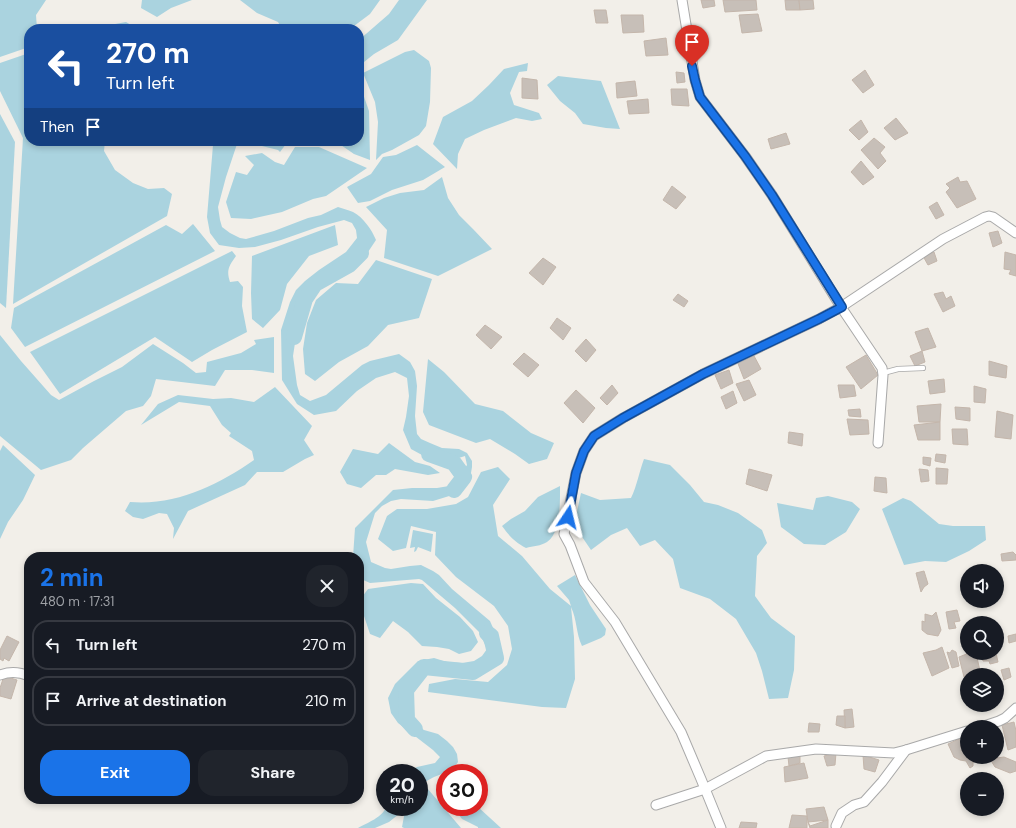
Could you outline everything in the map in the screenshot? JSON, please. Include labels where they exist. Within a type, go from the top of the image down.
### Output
[{"type":"street","points":[[682,0],[695,80],[700,97],[745,156],[772,195],[882,368],[883,373],[878,443]]},
{"type":"street","points":[[721,828],[681,732],[614,622],[584,582],[570,545],[564,534],[576,473],[584,451],[594,436],[623,418],[703,374],[842,307],[943,238],[989,216],[993,217],[1016,233]]},
{"type":"street","points":[[0,675],[11,672],[24,674]]},
{"type":"street","points":[[1001,720],[1016,708]]},
{"type":"street","points":[[656,805],[705,789],[766,756],[816,749],[894,753],[960,733]]},
{"type":"street","points":[[836,826],[842,813],[854,805],[864,802],[882,782],[906,750]]},
{"type":"lane","points":[[883,373],[898,369],[923,368]]},
{"type":"water","points":[[0,0],[46,0],[36,15],[37,24],[24,24],[24,49],[0,57]]},
{"type":"water","points":[[142,0],[192,0],[171,8],[157,17],[141,8]]},
{"type":"water","points":[[240,0],[380,0],[370,14],[357,24],[279,24],[278,22],[257,13]]},
{"type":"water","points":[[399,0],[427,0],[398,40],[374,54],[364,62],[364,36],[389,14]]},
{"type":"water","points":[[126,22],[129,24],[115,24]]},
{"type":"water","points":[[414,50],[429,61],[431,68],[430,102],[426,126],[419,135],[382,154],[376,160],[378,122],[375,102],[364,72],[405,52]]},
{"type":"water","points":[[24,55],[24,146],[104,146],[104,151],[115,170],[133,183],[148,189],[164,188],[172,194],[167,216],[13,304],[23,138],[0,91],[0,63]]},
{"type":"water","points":[[528,63],[527,71],[519,72],[510,93],[514,105],[539,113],[542,119],[532,121],[516,118],[465,139],[458,154],[457,169],[433,144],[443,117],[472,101],[504,69]]},
{"type":"water","points":[[558,76],[601,81],[620,129],[583,124],[575,113],[560,101],[547,85]]},
{"type":"water","points":[[364,97],[369,111],[370,160],[354,154],[342,146],[364,146]]},
{"type":"water","points":[[0,114],[15,142],[6,308],[0,303]]},
{"type":"water","points":[[417,145],[445,167],[423,180],[392,190],[370,201],[358,203],[347,187],[371,174],[383,157],[396,155]]},
{"type":"water","points":[[213,146],[236,146],[218,207],[222,227],[240,238],[246,239],[274,231],[308,218],[321,215],[338,207],[353,212],[364,220],[376,240],[366,255],[352,266],[337,268],[311,283],[304,291],[293,356],[300,395],[310,401],[326,395],[362,365],[370,361],[399,354],[410,362],[415,371],[417,386],[415,416],[417,434],[421,439],[442,448],[459,449],[467,453],[472,461],[470,479],[459,493],[433,501],[401,499],[391,501],[382,506],[375,513],[366,542],[371,562],[391,569],[421,565],[439,575],[452,589],[490,621],[497,637],[498,648],[481,664],[470,669],[434,666],[419,669],[409,679],[403,688],[399,703],[411,714],[419,727],[438,734],[453,747],[457,754],[458,762],[456,764],[436,764],[436,776],[428,780],[428,765],[435,763],[440,757],[398,723],[391,713],[388,698],[395,684],[418,661],[434,658],[447,662],[462,663],[474,661],[482,656],[487,649],[479,632],[455,608],[422,580],[370,583],[364,580],[364,552],[353,552],[355,528],[393,490],[437,488],[449,486],[456,482],[467,465],[465,456],[443,463],[433,461],[411,449],[403,430],[409,396],[407,378],[395,372],[376,378],[357,391],[336,411],[314,415],[297,404],[282,380],[281,330],[290,302],[296,290],[305,281],[346,252],[357,238],[356,230],[352,223],[344,220],[255,247],[239,248],[219,245],[210,233],[207,217]]},
{"type":"water","points":[[262,146],[284,146],[280,152],[278,150]]},
{"type":"water","points":[[295,147],[319,147],[367,168],[326,196],[313,199],[282,212],[251,219],[231,218],[226,202],[236,172],[247,175],[254,165],[245,156],[262,153],[275,162],[284,165]]},
{"type":"water","points":[[442,177],[448,198],[459,215],[492,249],[438,276],[384,258],[387,230],[366,207],[384,198],[400,193],[424,190]]},
{"type":"water","points":[[193,224],[215,251],[25,347],[11,328],[14,308],[166,225],[182,234]]},
{"type":"water","points":[[335,225],[338,245],[309,256],[287,284],[280,310],[263,328],[252,319],[252,256]]},
{"type":"water","points":[[232,251],[236,256],[229,268],[228,274],[230,282],[238,281],[243,287],[242,306],[247,332],[192,362],[155,337],[60,394],[30,352]]},
{"type":"water","points":[[376,260],[432,279],[419,318],[388,325],[368,346],[339,362],[315,381],[305,374],[303,349],[307,323],[316,300],[336,283],[358,284]]},
{"type":"water","points":[[0,335],[51,395],[59,400],[122,367],[153,344],[196,373],[206,372],[207,362],[241,353],[256,344],[254,340],[274,337],[274,373],[252,370],[225,370],[215,386],[156,379],[151,396],[143,406],[126,411],[71,460],[41,470],[0,436]]},
{"type":"water","points":[[428,359],[444,372],[475,404],[503,411],[531,433],[554,443],[547,459],[529,464],[490,439],[476,443],[429,425],[423,412]]},
{"type":"water","points":[[275,387],[312,426],[304,440],[314,455],[283,472],[257,472],[245,485],[188,511],[173,539],[174,528],[167,514],[159,513],[143,519],[133,517],[125,511],[130,502],[164,501],[196,492],[226,478],[254,460],[252,451],[229,436],[231,433],[222,425],[210,406],[179,402],[141,425],[158,404],[178,395],[213,399],[231,398],[254,402]]},
{"type":"water","points":[[389,443],[415,462],[430,466],[440,473],[428,475],[395,469],[386,475],[376,475],[361,488],[347,484],[340,472],[353,449],[378,454]]},
{"type":"water","points":[[3,445],[35,475],[23,500],[8,522],[0,539],[0,451]]},
{"type":"water","points":[[644,459],[670,465],[704,502],[718,505],[738,513],[762,530],[767,543],[757,556],[755,596],[771,618],[795,636],[794,670],[788,698],[769,699],[756,653],[736,619],[710,599],[680,588],[673,559],[655,540],[640,546],[627,528],[611,535],[591,550],[576,528],[576,516],[581,493],[600,500],[631,498]]},
{"type":"water","points":[[498,467],[510,479],[493,505],[498,536],[522,556],[550,589],[571,606],[569,600],[557,586],[575,575],[590,605],[606,629],[605,635],[601,638],[582,646],[571,607],[574,637],[575,679],[566,708],[542,707],[428,692],[429,684],[455,679],[488,682],[507,665],[512,649],[508,626],[494,606],[456,577],[435,555],[436,532],[411,526],[406,548],[393,551],[378,539],[387,516],[397,509],[427,509],[456,504],[468,497],[481,472]]},
{"type":"water","points":[[560,486],[559,516],[552,538],[542,544],[526,548],[510,536],[502,526],[525,511],[538,497]]},
{"type":"water","points":[[828,496],[852,502],[860,509],[846,532],[825,545],[804,544],[781,527],[777,503],[813,510],[816,498]]},
{"type":"water","points":[[903,498],[911,501],[939,524],[953,526],[985,526],[986,540],[969,551],[946,562],[925,561],[904,565],[882,509]]},
{"type":"water","points":[[413,530],[433,534],[431,552],[418,547],[414,552],[415,547],[410,548]]},
{"type":"water","points":[[411,583],[423,584],[436,598],[460,617],[473,631],[478,642],[471,651],[459,654],[449,649],[422,646],[408,632],[393,621],[380,638],[370,634],[364,616],[364,594],[368,589]]},
{"type":"water","points":[[428,789],[436,799],[436,816],[451,816],[461,828],[404,828],[402,827],[404,816],[428,816]]},
{"type":"water","points":[[396,816],[389,822],[375,828],[358,828],[370,822],[378,817]]},
{"type":"water","points":[[460,816],[488,816],[501,828],[478,828],[462,819]]},
{"type":"building","points":[[701,0],[714,0],[715,6],[703,8]]},
{"type":"building","points":[[723,0],[756,0],[757,10],[725,12]]},
{"type":"building","points":[[785,0],[799,0],[800,10],[786,10]]},
{"type":"building","points":[[799,0],[813,0],[814,9],[800,10]]},
{"type":"building","points":[[594,10],[606,10],[608,23],[596,23]]},
{"type":"building","points":[[758,14],[762,31],[742,33],[739,15]]},
{"type":"building","points":[[621,15],[643,15],[644,32],[623,33]]},
{"type":"building","points":[[666,38],[668,55],[646,56],[644,41]]},
{"type":"building","points":[[865,70],[874,85],[863,93],[852,80]]},
{"type":"building","points":[[676,72],[684,73],[685,82],[677,83]]},
{"type":"building","points":[[522,78],[537,80],[538,99],[522,98]]},
{"type":"building","points":[[635,81],[637,96],[617,98],[616,83]]},
{"type":"building","points":[[671,89],[687,89],[689,106],[672,105]]},
{"type":"building","points":[[648,99],[649,113],[629,114],[627,101]]},
{"type":"building","points":[[896,118],[908,133],[895,140],[884,128]]},
{"type":"building","points":[[861,120],[868,132],[859,140],[849,130]]},
{"type":"building","points":[[786,133],[790,144],[771,149],[768,139]]},
{"type":"building","points":[[874,138],[885,147],[880,153],[886,161],[878,169],[861,150]]},
{"type":"building","points":[[861,161],[874,177],[863,185],[851,172]]},
{"type":"building","points":[[958,177],[960,182],[967,181],[976,199],[957,208],[946,192],[950,188],[946,184]]},
{"type":"building","points":[[672,186],[686,197],[676,209],[663,200]]},
{"type":"building","points":[[937,202],[944,215],[936,219],[929,207]]},
{"type":"building","points":[[998,231],[1002,243],[993,247],[989,233]]},
{"type":"building","points":[[934,252],[937,261],[928,265],[923,256]]},
{"type":"building","points":[[1005,252],[1016,255],[1016,276],[1009,274],[1011,270],[1004,269]]},
{"type":"building","points":[[543,258],[556,267],[543,285],[529,273]]},
{"type":"building","points":[[943,292],[946,299],[951,296],[955,306],[943,312],[934,294]]},
{"type":"building","points":[[678,294],[688,301],[684,307],[673,300]]},
{"type":"building","points":[[557,318],[571,328],[563,340],[550,328]]},
{"type":"building","points":[[485,325],[502,337],[491,349],[476,335]]},
{"type":"building","points":[[928,328],[936,347],[922,351],[915,332]]},
{"type":"building","points":[[586,339],[596,350],[586,362],[575,351]]},
{"type":"building","points":[[922,351],[925,362],[915,366],[910,356]]},
{"type":"building","points":[[524,353],[539,365],[528,377],[513,364]]},
{"type":"building","points":[[753,354],[761,369],[744,379],[737,361]]},
{"type":"building","points":[[866,355],[878,375],[861,389],[846,367]]},
{"type":"building","points":[[989,361],[1007,366],[1006,378],[989,375]]},
{"type":"building","points":[[729,370],[733,383],[721,389],[715,375]]},
{"type":"building","points":[[944,379],[945,392],[930,394],[928,381]]},
{"type":"building","points":[[749,380],[756,395],[744,401],[736,384]]},
{"type":"building","points":[[612,385],[618,393],[607,405],[600,398]]},
{"type":"building","points":[[838,385],[854,385],[856,396],[840,398]]},
{"type":"building","points":[[974,386],[986,389],[985,403],[974,402]]},
{"type":"building","points":[[576,390],[595,408],[583,423],[564,403]]},
{"type":"building","points":[[733,391],[737,403],[726,409],[721,397]]},
{"type":"building","points":[[941,404],[940,422],[919,422],[917,406]]},
{"type":"building","points":[[955,407],[970,408],[970,421],[956,419]]},
{"type":"building","points":[[860,409],[861,417],[849,416],[848,410]]},
{"type":"building","points":[[997,411],[1013,415],[1011,439],[995,437]]},
{"type":"building","points":[[847,419],[868,420],[869,434],[850,435]]},
{"type":"building","points":[[940,422],[940,440],[918,440],[914,425]]},
{"type":"building","points":[[952,429],[967,429],[968,445],[953,444]]},
{"type":"building","points":[[789,432],[803,434],[802,446],[788,443]]},
{"type":"building","points":[[936,454],[946,455],[945,463],[935,461]]},
{"type":"building","points":[[923,457],[931,458],[930,466],[923,464]]},
{"type":"building","points":[[936,468],[948,469],[947,484],[936,484]]},
{"type":"building","points":[[749,469],[772,475],[767,491],[746,484]]},
{"type":"building","points":[[919,469],[928,470],[929,481],[921,482]]},
{"type":"building","points":[[875,477],[886,478],[887,493],[874,491]]},
{"type":"building","points":[[1013,552],[1016,555],[1016,560],[1002,561],[1001,554]]},
{"type":"building","points":[[924,571],[928,584],[921,592],[916,573]]},
{"type":"building","points":[[957,610],[960,621],[954,622],[956,628],[949,629],[946,612]]},
{"type":"building","points":[[936,612],[941,630],[938,636],[927,634],[922,630],[922,621],[925,622],[925,614],[932,616]]},
{"type":"building","points":[[1016,634],[1016,641],[1009,643],[1008,636]]},
{"type":"building","points":[[7,636],[19,642],[9,661],[4,658],[3,661],[0,659],[0,650]]},
{"type":"building","points":[[942,647],[949,668],[932,676],[923,653]]},
{"type":"building","points":[[952,650],[956,652],[959,666],[952,668],[947,652],[950,653]]},
{"type":"building","points":[[959,657],[960,660],[978,660],[979,668],[962,668]]},
{"type":"building","points":[[998,660],[998,662],[990,664],[989,661],[983,661]]},
{"type":"building","points":[[1009,668],[1011,677],[1004,680],[1004,669]]},
{"type":"building","points":[[4,676],[17,680],[11,699],[0,696],[0,688]]},
{"type":"building","points":[[852,709],[854,727],[845,728],[844,710]]},
{"type":"building","points":[[837,716],[845,716],[845,728],[836,725]]},
{"type":"building","points":[[1014,722],[1016,731],[1016,747],[1008,750],[1004,733],[1004,724]]},
{"type":"building","points":[[809,723],[820,724],[819,732],[808,732]]},
{"type":"building","points":[[959,739],[960,760],[954,757],[948,744]]},
{"type":"building","points":[[836,753],[835,765],[827,766],[824,756]]},
{"type":"building","points":[[800,754],[800,763],[789,766],[788,757]]},
{"type":"building","points":[[863,755],[879,760],[875,772],[864,769]]},
{"type":"building","points":[[1004,757],[1016,762],[1016,771],[1010,773],[995,767],[993,764],[1004,764]]},
{"type":"building","points":[[804,763],[808,778],[785,782],[784,767]]},
{"type":"building","points":[[968,764],[973,764],[973,766],[970,768]]},
{"type":"building","points":[[824,807],[828,820],[808,822],[806,809]]},
{"type":"building","points":[[792,815],[807,816],[807,828],[789,828]]},
{"type":"building","points":[[828,820],[828,828],[810,828],[808,822],[810,826]]},
{"type":"building","points":[[741,822],[757,823],[756,828],[739,828]]},
{"type":"waterway","points":[[294,337],[305,299],[315,284],[349,265],[361,253]]},
{"type":"waterway","points":[[429,454],[454,463],[464,477],[454,490]]},
{"type":"waterway","points":[[415,729],[407,720],[406,690],[424,667],[473,672],[496,658],[491,636],[487,633]]},
{"type":"route","points":[[568,517],[576,473],[584,451],[594,436],[623,418],[703,374],[842,307],[772,195],[745,156],[700,97],[692,66]]}]
